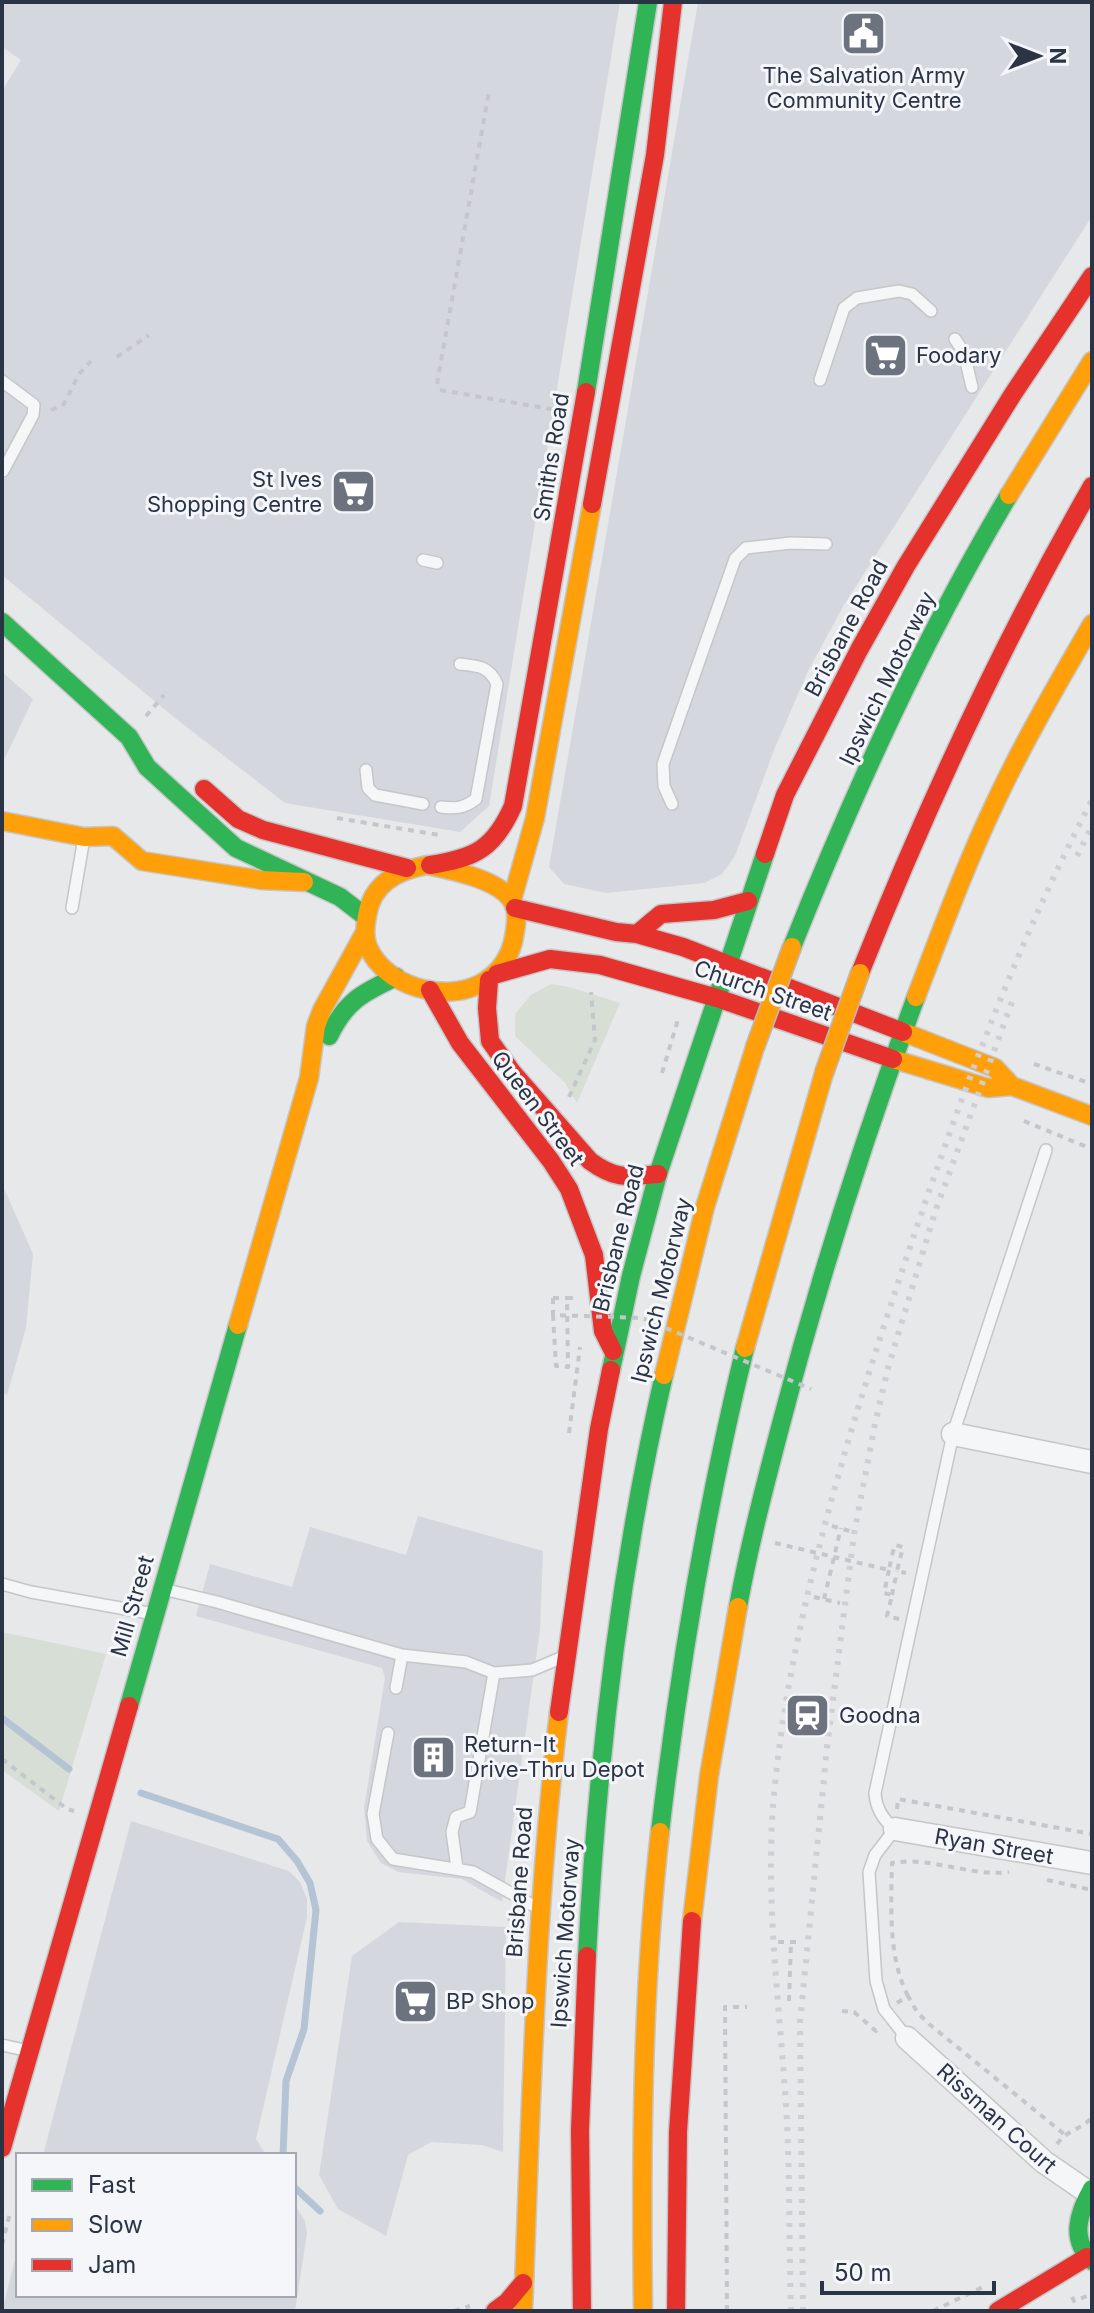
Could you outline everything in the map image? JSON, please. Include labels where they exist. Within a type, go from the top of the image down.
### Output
[{"type":"main road","name":"Smiths Road","points":[[427,865],[478,855],[500,835],[513,806],[567,509],[648,2]]},
{"type":"main road","points":[[514,904],[474,878],[427,865],[407,868],[395,872],[374,891],[365,924],[368,947],[396,977],[446,994],[475,988],[493,977],[509,956],[514,939],[514,904],[535,818],[655,155],[673,2]]},
{"type":"main road","name":"Brisbane Road","points":[[523,2311],[540,1909],[549,1795],[599,1429],[614,1352],[658,1174],[785,795],[859,650],[959,479],[1092,276]]},
{"type":"main road","name":"Ipswich Motorway","points":[[582,2311],[580,2099],[596,1823],[612,1680],[636,1516],[653,1427],[705,1206],[755,1047],[792,947],[851,807],[920,660],[1053,420],[1092,361]]},
{"type":"main road","points":[[643,2311],[642,2123],[647,1989],[664,1789],[679,1681],[714,1481],[736,1381],[824,1073],[860,973],[954,748],[1025,605],[1092,486]]},
{"type":"main road","points":[[2,622],[129,737],[147,767],[236,848],[348,902],[365,924]]},
{"type":"main road","points":[[676,2311],[679,2085],[699,1864],[728,1660],[777,1437],[829,1248],[893,1059],[950,906],[986,822],[1047,702],[1092,624]]},
{"type":"main road","points":[[129,737],[159,750]]},
{"type":"main road","points":[[185,773],[238,819],[263,830],[407,868]]},
{"type":"main road","points":[[2,821],[84,837],[113,836],[142,861],[261,880],[311,882]]},
{"type":"main road","points":[[637,934],[661,914],[714,910],[748,901]]},
{"type":"main road","name":"Church Street","points":[[514,904],[700,953],[728,967],[995,1068],[1012,1086]]},
{"type":"main road","name":"Mill Street","points":[[2,2148],[309,1078],[316,1026],[365,924]]},
{"type":"main road","name":"Church Street","points":[[493,977],[550,959],[578,961],[717,998],[893,1059],[988,1088],[1012,1086],[1092,1116]]},
{"type":"main road","name":"Mill Street","points":[[309,1078],[335,1022],[348,1002],[396,977]]},
{"type":"main road","name":"Queen Street","points":[[493,977],[487,1008],[490,1041],[512,1072],[590,1161],[602,1170],[615,1178],[626,1179],[658,1174]]},
{"type":"main road","name":"Queen Street","points":[[430,990],[460,1043],[569,1189],[594,1255],[603,1331],[614,1352]]},
{"type":"main road","points":[[998,2311],[1089,2259],[1079,2243],[1077,2228],[1080,2212],[1091,2191]]},
{"type":"main road","points":[[495,2311],[523,2283]]},
{"type":"street","points":[[953,1434],[1092,1462]]},
{"type":"street","name":"Ryan Street","points":[[895,1829],[1092,1863]]},
{"type":"street","name":"Rissman Court","points":[[907,2038],[1044,2162],[1091,2191]]},
{"type":"lane","points":[[820,380],[844,308],[857,298],[899,291],[912,294],[931,311]]},
{"type":"lane","points":[[955,339],[964,353],[972,387]]},
{"type":"lane","points":[[2,381],[34,405],[33,415],[3,471]]},
{"type":"lane","points":[[567,509],[591,513]]},
{"type":"lane","points":[[672,804],[664,786],[663,764],[735,559],[746,548],[791,543],[826,544]]},
{"type":"lane","points":[[423,560],[437,563]]},
{"type":"lane","points":[[441,807],[456,809],[476,799],[497,684],[483,666],[460,664]]},
{"type":"lane","points":[[366,770],[368,788],[375,795],[423,804]]},
{"type":"lane","points":[[72,908],[84,837]]},
{"type":"lane","points":[[907,2038],[884,2009],[876,1981],[869,1872],[875,1855],[895,1829],[886,1823],[880,1813],[875,1793],[953,1434],[1046,1150]]},
{"type":"lane","points":[[2,1584],[155,1614]]},
{"type":"lane","points":[[162,1589],[402,1655],[466,1662],[494,1673],[532,1670],[566,1655]]},
{"type":"lane","points":[[396,1688],[402,1655]]},
{"type":"lane","points":[[457,1868],[452,1832],[456,1817],[470,1812],[494,1673]]},
{"type":"lane","points":[[388,1733],[373,1814],[377,1839],[393,1859],[473,1872],[540,1909]]},
{"type":"lane","points":[[2,2045],[30,2051]]},
{"type":"path","points":[[437,384],[489,91]]},
{"type":"path","points":[[117,357],[149,335]]},
{"type":"path","points":[[48,412],[64,404],[79,374],[91,361]]},
{"type":"path","points":[[440,390],[559,411]]},
{"type":"path","points":[[144,719],[164,695]]},
{"type":"path","points":[[332,817],[442,836]]},
{"type":"path","points":[[567,1101],[595,1040],[590,1001],[592,984]]},
{"type":"path","points":[[661,1075],[677,1023],[676,1012]]},
{"type":"path","points":[[1024,1121],[1092,1149]]},
{"type":"path","points":[[567,1298],[568,1367],[556,1366],[553,1298],[567,1298],[580,1298]]},
{"type":"path","points":[[553,1315],[642,1318],[811,1389]]},
{"type":"path","points":[[832,1526],[850,1531]]},
{"type":"path","points":[[824,1599],[841,1528]]},
{"type":"path","points":[[775,1543],[889,1570]]},
{"type":"path","points":[[887,1616],[892,1595],[897,1571],[903,1547],[895,1545],[884,1593],[892,1595]]},
{"type":"path","points":[[897,1571],[922,1575]]},
{"type":"path","points":[[814,1597],[840,1603]]},
{"type":"path","points":[[2,1759],[67,1809],[97,1817]]},
{"type":"path","points":[[908,1996],[899,1980],[896,1962],[892,1863],[921,1862],[993,1874],[1012,1872]]},
{"type":"path","points":[[1043,1879],[1092,1890]]},
{"type":"path","points":[[778,1942],[802,1942]]},
{"type":"path","points":[[789,2001],[791,1942]]},
{"type":"path","points":[[727,2311],[725,2007],[747,2007]]},
{"type":"path","points":[[2,2245],[10,2213]]},
{"type":"path","points":[[933,2311],[984,2286]]},
{"type":"path","points":[[454,2311],[473,2305]]},
{"type":"shaded area","name":"St Ives Shopping Centre","points":[[2,2],[620,2],[489,806],[460,832],[285,803],[175,718],[2,575],[2,91],[21,60],[2,47]]},
{"type":"shaded area","points":[[698,2],[1092,2],[1092,216],[844,605],[808,671],[774,750],[735,856],[722,874],[704,883],[606,893],[564,884],[549,867]]},
{"type":"shaded area","points":[[2,672],[33,699],[5,758],[2,758]]},
{"type":"shaded area","points":[[551,984],[620,1003],[577,1103],[565,1083],[515,1036],[515,1014],[531,995]]},
{"type":"shaded area","points":[[2,1184],[33,1254],[26,1328],[7,1395],[2,1393]]},
{"type":"shaded area","points":[[418,1516],[543,1551],[540,1630],[502,1902],[462,1879],[398,1872],[381,1863],[367,1841],[364,1808],[385,1678],[382,1668],[196,1616],[210,1564],[292,1587],[310,1527],[406,1555]]},
{"type":"shaded area","points":[[2,1632],[106,1654],[59,1811],[2,1770]]},
{"type":"shaded area","points":[[131,1821],[289,1871],[300,1882],[307,1899],[307,1917],[256,2139],[265,2153],[44,2153]]},
{"type":"shaded area","points":[[399,1922],[506,1927],[503,2152],[482,2145],[431,2142],[408,2155],[386,2236],[338,2209],[319,2175],[352,1956]]},
{"type":"shaded area","points":[[296,2206],[305,2221],[307,2233],[295,2311],[2,2311],[16,2256],[16,2297],[296,2297]]},
{"type":"waterway","points":[[2,1718],[69,1769]]},
{"type":"waterway","points":[[141,1793],[278,1839],[297,1861],[310,1883],[316,1910],[304,2029],[286,2081],[283,2153]]},
{"type":"waterway","points":[[296,2189],[320,2211]]},
{"type":"railway","points":[[791,2311],[787,2122],[771,1869],[775,1784],[794,1656],[842,1461],[921,1213],[1011,974],[1092,800]]},
{"type":"railway","points":[[1077,856],[1092,826]]},
{"type":"railway","points":[[803,2311],[800,2022],[827,1747],[854,1534],[888,1368],[935,1212],[1012,1002]]},
{"type":"traffic: fast","points":[[586,392],[648,2]]},
{"type":"traffic: fast","points":[[792,947],[840,831],[919,660],[1009,495]]},
{"type":"traffic: fast","points":[[2,622],[129,737],[147,767],[236,848],[340,897],[366,917]]},
{"type":"traffic: fast","points":[[611,1370],[631,1276],[658,1174],[765,854]]},
{"type":"traffic: fast","points":[[329,1036],[342,1014],[356,999],[396,977]]},
{"type":"traffic: fast","points":[[738,1607],[763,1493],[811,1316],[860,1156],[916,997]]},
{"type":"traffic: fast","points":[[129,1706],[238,1325]]},
{"type":"traffic: fast","points":[[660,1832],[695,1589],[745,1348]]},
{"type":"traffic: fast","points":[[587,1956],[597,1810],[613,1664],[635,1519],[664,1375]]},
{"type":"traffic: fast","points":[[1092,2189],[1078,2226],[1081,2244],[1092,2261]]},
{"type":"traffic: slow","points":[[1009,495],[1092,361]]},
{"type":"traffic: slow","points":[[512,900],[535,818],[592,504]]},
{"type":"traffic: slow","points":[[916,997],[963,875],[995,803],[1029,735],[1092,624]]},
{"type":"traffic: slow","points":[[2,821],[84,837],[113,836],[142,861],[261,880],[304,882]]},
{"type":"traffic: slow","points":[[427,865],[488,883],[500,889],[514,905],[516,924],[508,955],[497,972],[480,984],[449,992],[416,987],[387,972],[368,947],[366,924],[374,895],[396,875],[427,865]]},
{"type":"traffic: slow","points":[[238,1325],[309,1078],[316,1026],[365,932]]},
{"type":"traffic: slow","points":[[755,1047],[792,947]]},
{"type":"traffic: slow","points":[[824,1073],[860,973]]},
{"type":"traffic: slow","points":[[903,1032],[995,1068],[1012,1086],[1092,1116]]},
{"type":"traffic: slow","points":[[664,1375],[705,1207],[755,1047]]},
{"type":"traffic: slow","points":[[893,1059],[988,1088],[1012,1086]]},
{"type":"traffic: slow","points":[[745,1348],[824,1073]]},
{"type":"traffic: slow","points":[[692,1921],[709,1776],[738,1607]]},
{"type":"traffic: slow","points":[[523,2311],[539,1936],[559,1712]]},
{"type":"traffic: slow","points":[[643,2311],[644,2071],[649,1951],[660,1832]]},
{"type":"traffic: jam","points":[[592,504],[655,155],[673,2]]},
{"type":"traffic: jam","points":[[765,854],[785,795],[906,566],[1013,394],[1092,276]]},
{"type":"traffic: jam","points":[[430,865],[459,859],[481,849],[498,832],[513,806],[586,392]]},
{"type":"traffic: jam","points":[[860,973],[967,725],[1027,605],[1092,486]]},
{"type":"traffic: jam","points":[[204,789],[238,819],[263,830],[407,868]]},
{"type":"traffic: jam","points":[[637,934],[661,914],[714,910],[748,901]]},
{"type":"traffic: jam","points":[[515,908],[683,947],[903,1032]]},
{"type":"traffic: jam","points":[[497,974],[550,959],[600,965],[717,998],[893,1059]]},
{"type":"traffic: jam","points":[[489,980],[487,1008],[490,1041],[512,1072],[590,1161],[622,1176],[658,1174]]},
{"type":"traffic: jam","points":[[430,990],[460,1043],[569,1189],[594,1255],[603,1331],[613,1351]]},
{"type":"traffic: jam","points":[[559,1712],[599,1429],[611,1370]]},
{"type":"traffic: jam","points":[[2,2148],[129,1706]]},
{"type":"traffic: jam","points":[[676,2311],[678,2132],[692,1921]]},
{"type":"traffic: jam","points":[[582,2311],[580,2130],[587,1956]]},
{"type":"traffic: jam","points":[[998,2311],[1087,2257]]},
{"type":"traffic: jam","points":[[495,2311],[523,2283]]},
{"type":"place","name":"The Salvation Army Community Centre","points":[[864,34]]},
{"type":"place","name":"Foodary","points":[[885,355]]},
{"type":"place","name":"St Ives Shopping Centre","points":[[353,492]]},
{"type":"place","name":"Goodna","points":[[808,1715]]},
{"type":"place","name":"Return-It Drive-Thru Depot","points":[[433,1757]]},
{"type":"place","name":"BP Shop","points":[[415,2001]]}]
